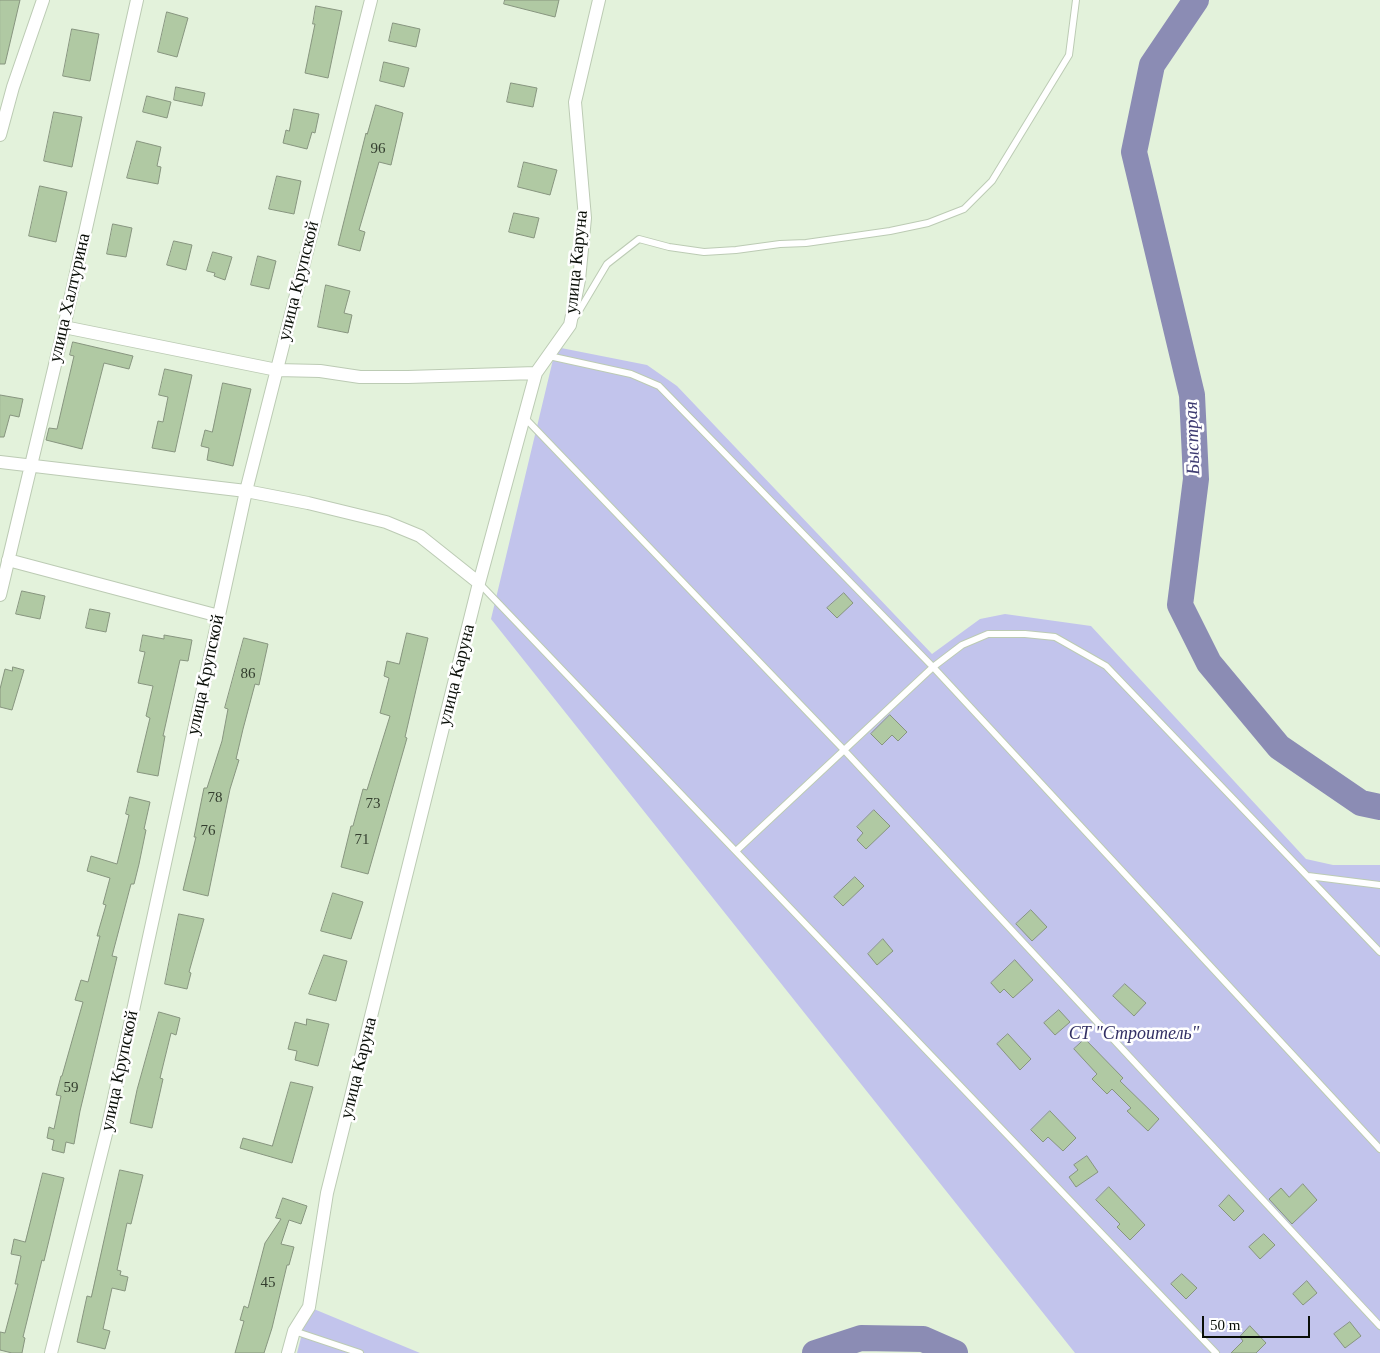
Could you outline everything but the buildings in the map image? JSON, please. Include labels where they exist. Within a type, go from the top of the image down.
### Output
[{"type":"street","points":[[0,135],[13,87],[43,0]]},
{"type":"street","name":"улица Халтурина","points":[[0,595],[64,327],[137,0]]},
{"type":"street","name":"улица Крупской","points":[[51,1353],[107,1130],[246,491],[371,0]]},
{"type":"street","name":"улица Каруна","points":[[288,1353],[294,1331],[309,1308],[328,1192],[480,584],[536,373],[570,325],[579,280],[585,218],[575,102],[599,0]]},
{"type":"street","points":[[64,327],[277,370],[320,370],[360,377],[536,373]]},
{"type":"street","points":[[0,462],[246,491],[308,503],[386,522],[420,536],[480,584]]},
{"type":"street","points":[[8,560],[219,616]]},
{"type":"lane","points":[[570,325],[606,264],[639,239],[669,247],[704,252],[736,250],[780,244],[806,243],[890,230],[928,223],[964,209],[992,181],[1070,55],[1076,0]]},
{"type":"lane","points":[[548,356],[631,374],[659,386],[933,667],[1380,1150]]},
{"type":"lane","points":[[524,417],[844,750],[1380,1326]]},
{"type":"lane","points":[[480,584],[1216,1353]]},
{"type":"lane","points":[[736,851],[933,667],[962,645],[988,634],[1025,634],[1055,637],[1106,666],[1380,952]]},
{"type":"lane","points":[[1308,876],[1380,885]]},
{"type":"lane","points":[[294,1331],[360,1353]]},
{"type":"green space","name":"СТ \"Строитель\"","points":[[556,347],[647,365],[677,386],[932,654],[980,619],[1005,614],[1091,626],[1306,859],[1333,865],[1380,865],[1380,1353],[1075,1353],[491,619]]},
{"type":"green space","points":[[309,1307],[420,1353],[297,1353]]},
{"type":"waterway","name":"Быстрая","points":[[1196,0],[1152,65],[1134,152],[1192,395],[1196,479],[1180,605],[1209,663],[1279,747],[1361,803],[1380,807]]},
{"type":"waterway","name":"Быстрая","points":[[815,1353],[861,1338],[923,1339],[955,1353]]}]
